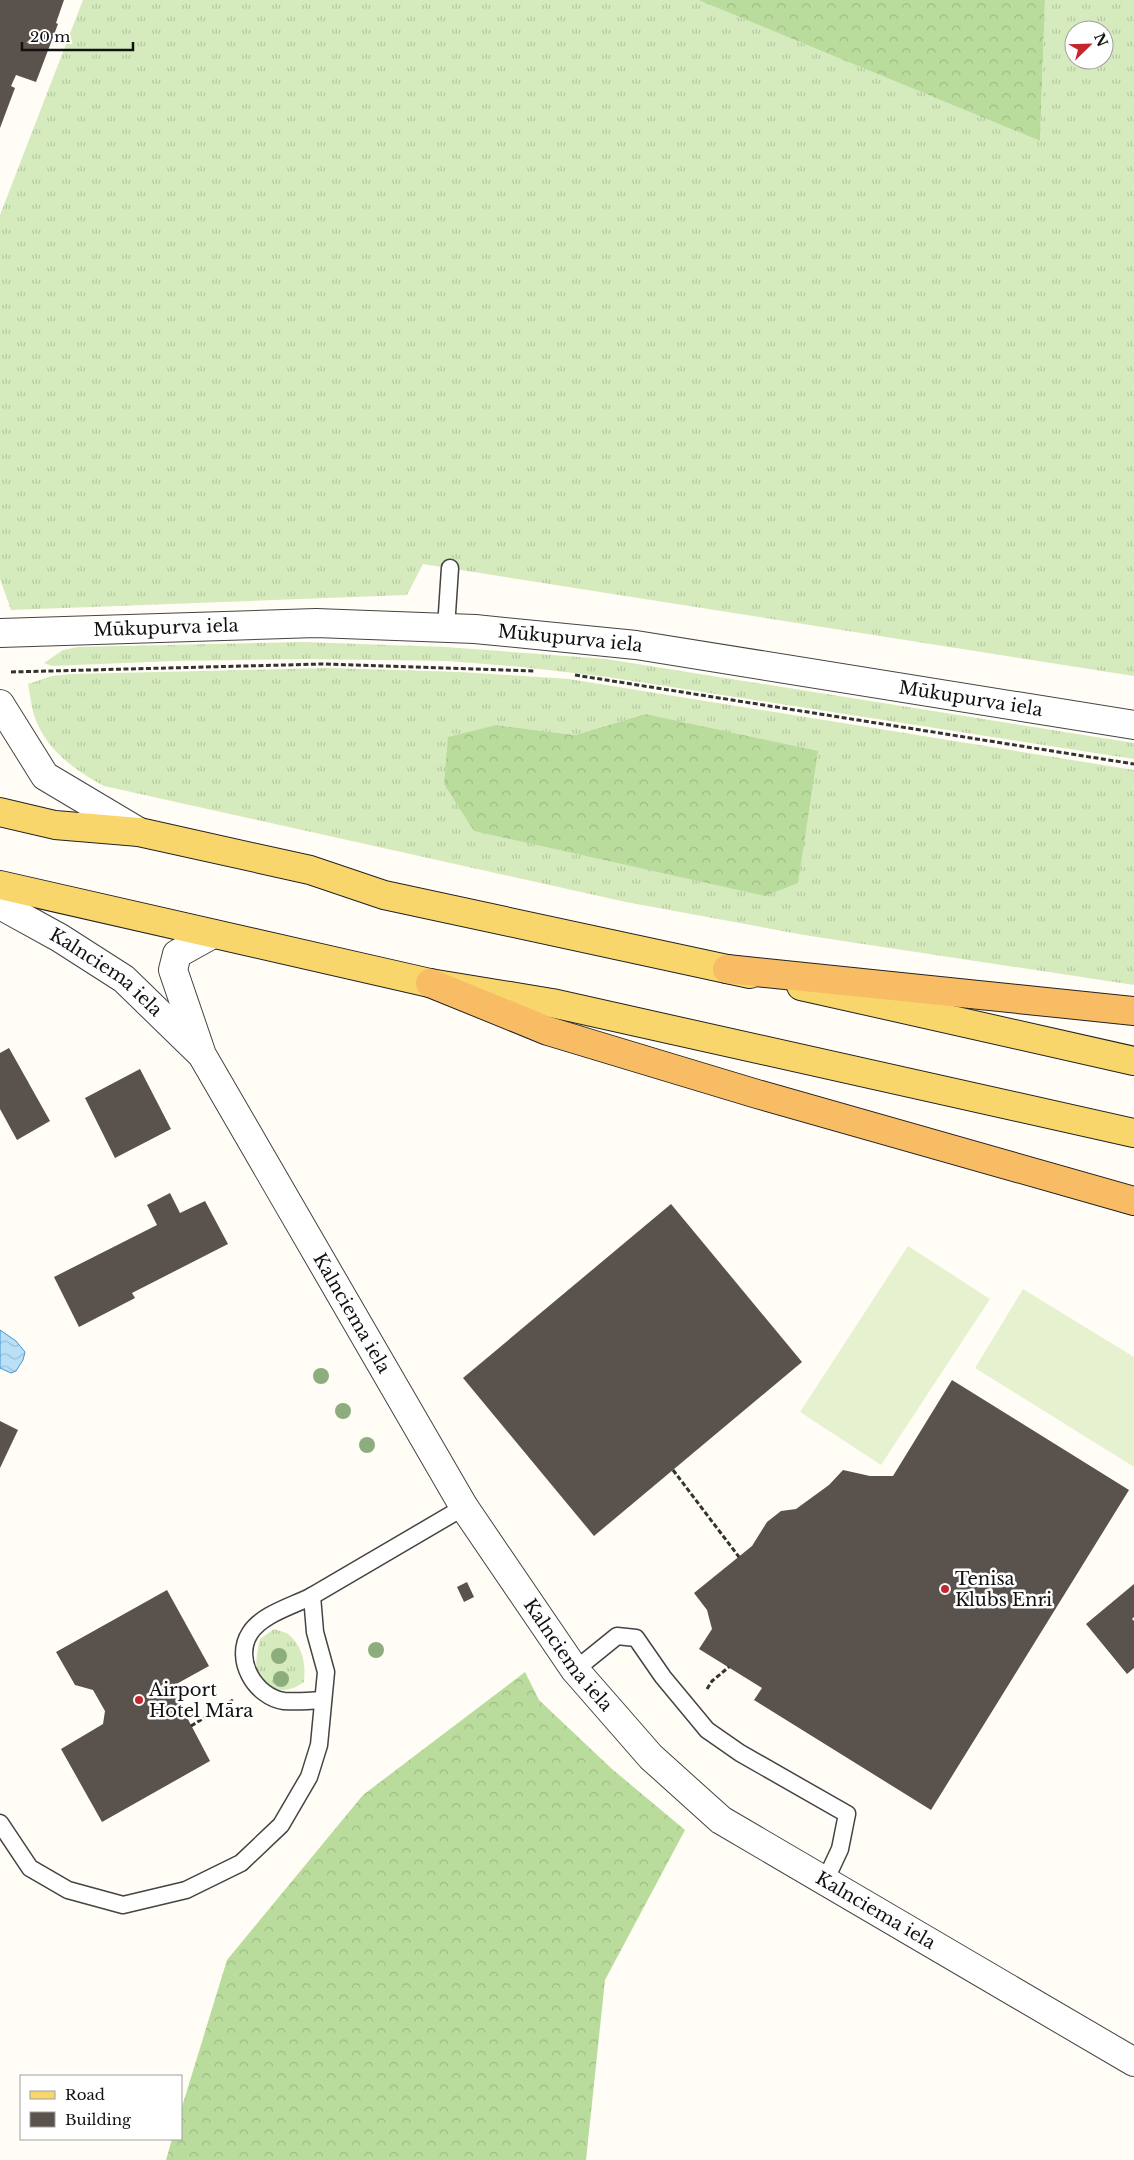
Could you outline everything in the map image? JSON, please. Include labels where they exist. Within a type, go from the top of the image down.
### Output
[{"type":"highway","points":[[727,969],[1134,1011]]},
{"type":"highway","points":[[430,983],[548,1031],[757,1094],[1134,1201]]},
{"type":"main road","points":[[0,812],[56,825],[140,832],[310,870],[384,895],[727,969],[1134,1062]]},
{"type":"main road","points":[[0,885],[430,983],[552,1003],[1134,1134]]},
{"type":"street","name":"Mūkupurva iela","points":[[0,633],[316,623],[475,629],[636,646],[1134,725]]},
{"type":"street","points":[[0,704],[45,776],[140,832]]},
{"type":"street","name":"Kalnciema iela","points":[[0,905],[60,938],[124,979],[202,1055]]},
{"type":"street","name":"Kalnciema iela","points":[[213,934],[177,954],[174,970],[202,1055],[464,1507],[575,1670],[651,1757],[721,1820],[1134,2062]]},
{"type":"lane","points":[[446,628],[450,568]]},
{"type":"lane","points":[[323,1700],[283,1701],[267,1694],[250,1678],[243,1656],[249,1633],[264,1620],[312,1596],[464,1507]]},
{"type":"lane","points":[[0,1823],[30,1868],[68,1890],[123,1905],[186,1890],[241,1863],[281,1825],[309,1777],[319,1744],[326,1672],[315,1632],[312,1596]]},
{"type":"lane","points":[[575,1670],[617,1636],[636,1638],[663,1676],[707,1730],[740,1753],[847,1814],[840,1849],[825,1881]]},
{"type":"path","points":[[8,672],[323,664],[405,665],[536,671]]},
{"type":"path","points":[[565,673],[1134,764]]},
{"type":"path","points":[[673,1470],[739,1556]]},
{"type":"path","points":[[191,1726],[236,1699]]},
{"type":"green space","points":[[83,0],[698,0],[1040,141],[1045,0],[1134,0],[1134,676],[423,564],[407,595],[11,610],[0,579],[0,215]]},
{"type":"green space","points":[[698,0],[1045,0],[1040,141]]},
{"type":"green space","points":[[304,642],[446,647],[606,659],[1134,743],[1134,759],[607,677],[523,667],[448,661],[308,659],[174,661],[52,666],[44,663],[63,650],[78,647]]},
{"type":"green space","points":[[328,668],[460,672],[569,679],[1134,770],[1134,985],[804,935],[626,902],[104,786],[82,773],[53,748],[45,738],[34,715],[28,684],[52,676]],"holes":[[[645,714],[765,896],[497,725],[575,735]]]},
{"type":"green space","points":[[645,714],[818,751],[798,883],[765,896],[474,831],[444,784],[448,737],[497,725],[575,735]]},
{"type":"green space","points":[[908,1246],[990,1299],[881,1465],[800,1412]]},
{"type":"green space","points":[[1023,1289],[1134,1357],[1134,1467],[975,1368]]},
{"type":"green space","points":[[274,1629],[289,1635],[298,1645],[303,1657],[304,1682],[293,1688],[283,1690],[273,1688],[268,1685],[257,1670],[260,1639]]},
{"type":"green space","points":[[525,1672],[539,1700],[612,1769],[685,1830],[605,1980],[586,2160],[166,2160],[172,2140],[182,2140],[182,2107],[227,1960],[363,1795]]},
{"type":"water","points":[[0,1330],[16,1341],[25,1352],[23,1360],[16,1371],[11,1373],[0,1368]]},
{"type":"building","points":[[0,0],[64,0],[56,23],[58,24],[36,82],[16,75],[11,86],[15,88],[0,128]]},
{"type":"building","points":[[9,1048],[50,1121],[17,1140],[0,1109],[0,1053]]},
{"type":"building","points":[[140,1069],[171,1129],[115,1158],[85,1098]]},
{"type":"building","points":[[170,1193],[180,1213],[205,1201],[228,1244],[132,1293],[135,1298],[79,1327],[54,1277],[157,1225],[147,1205]]},
{"type":"building","points":[[671,1204],[802,1362],[594,1536],[463,1378]]},
{"type":"building","name":"Tenisa Klubs Enri","points":[[952,1380],[1129,1490],[931,1810],[754,1700],[762,1688],[699,1649],[712,1629],[707,1610],[694,1593],[752,1546],[767,1522],[781,1511],[796,1509],[829,1485],[843,1470],[870,1476],[893,1476]]},
{"type":"building","points":[[0,1421],[18,1430],[0,1468]]},
{"type":"building","points":[[467,1582],[474,1597],[464,1602],[457,1587]]},
{"type":"building","points":[[1134,1584],[1134,1617],[1132,1619],[1134,1621],[1134,1668],[1127,1674],[1086,1624]]},
{"type":"building","name":"Airport Hotel Māra","points":[[167,1590],[209,1666],[171,1687],[210,1761],[102,1822],[61,1749],[103,1724],[105,1711],[93,1690],[75,1685],[56,1652]]},
{"type":"place","name":"Tenisa Klubs Enri","points":[[945,1589]]},
{"type":"place","name":"Airport Hotel Māra","points":[[139,1700]]}]
